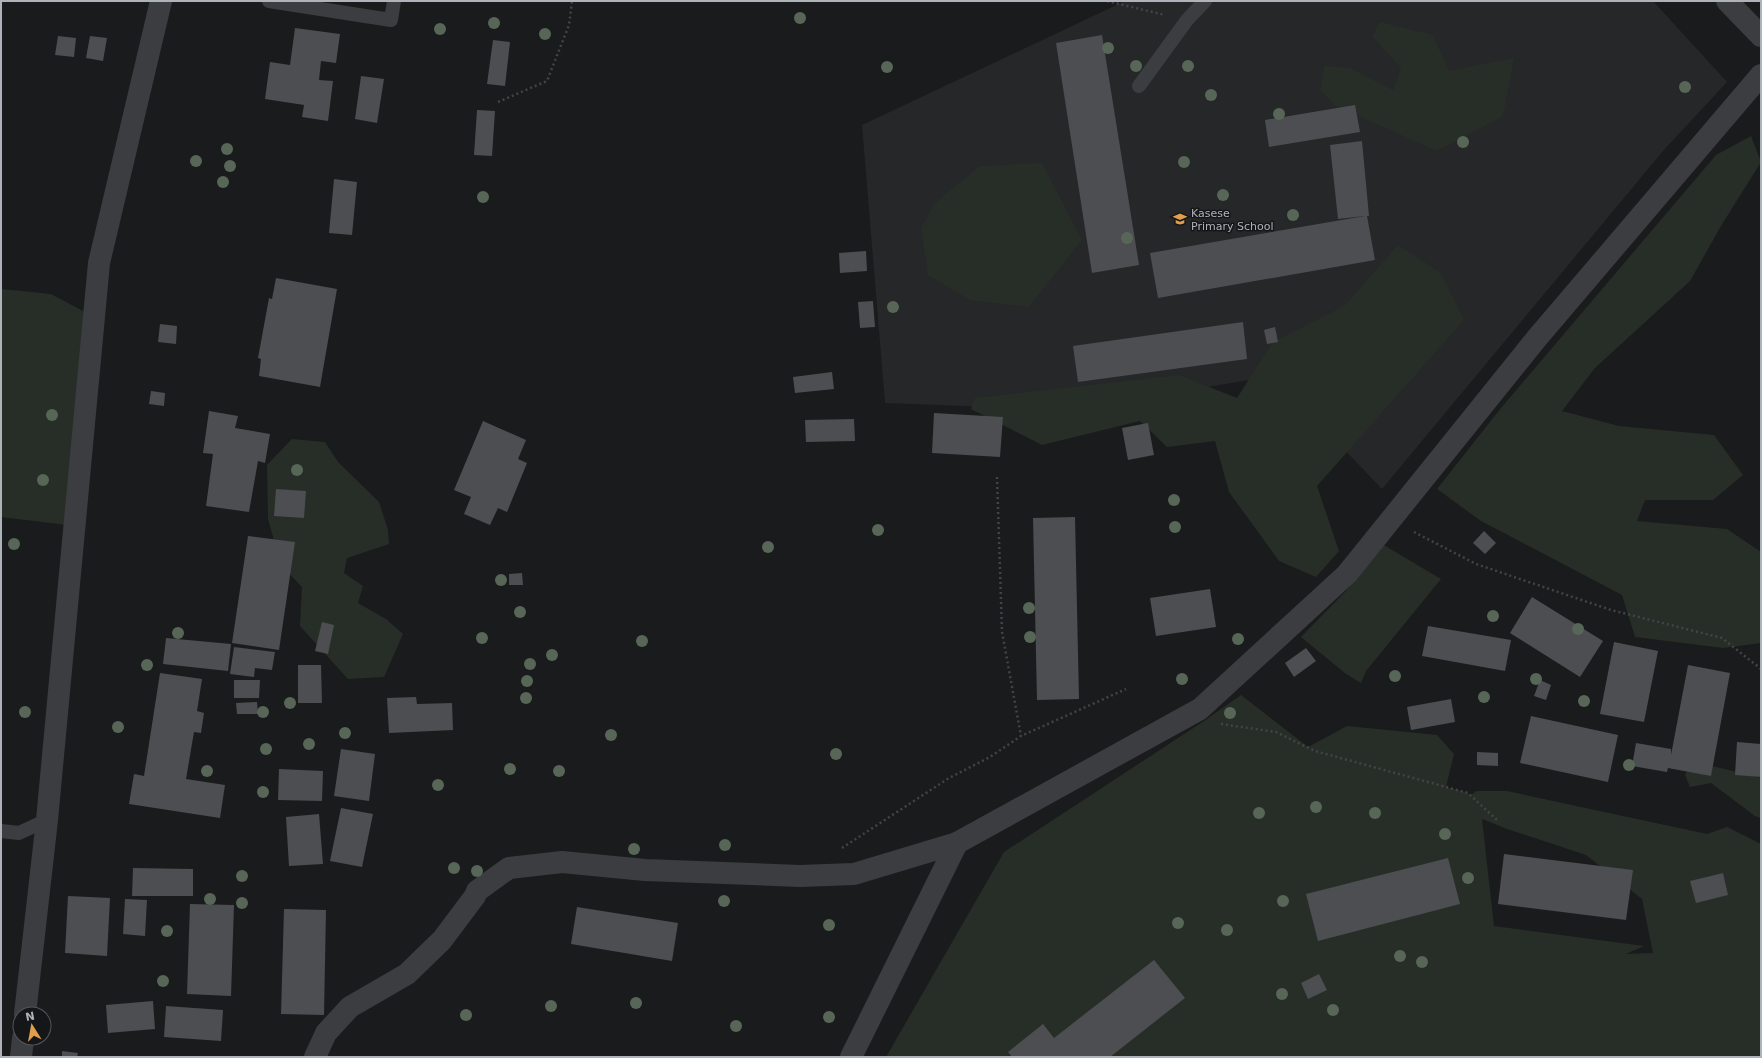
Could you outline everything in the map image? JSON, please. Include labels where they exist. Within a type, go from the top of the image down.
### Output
[{"type":"street","points":[[26,1006],[47,820],[100,262],[161,1]]},
{"type":"street","points":[[1727,1],[1761,36]]},
{"type":"street","points":[[315,1057],[326,1033],[350,1007],[407,974],[442,940],[475,896],[477,891],[509,868],[562,862],[645,870],[792,876],[854,874],[957,843],[1200,709],[1347,574],[1537,338],[1761,75]]},
{"type":"street","points":[[851,1057],[957,843]]},
{"type":"street","points":[[21,1057],[22,1046]]},
{"type":"lane","points":[[269,1],[391,20],[394,1]]},
{"type":"lane","points":[[1139,86],[1187,20],[1205,1]]},
{"type":"lane","points":[[1,831],[19,833],[47,820]]},
{"type":"path","points":[[498,102],[547,81],[569,25],[572,1]]},
{"type":"path","points":[[1107,1],[1187,20]]},
{"type":"path","points":[[997,477],[1002,632],[1022,736]]},
{"type":"path","points":[[1390,520],[1476,564],[1611,610],[1722,638],[1761,669]]},
{"type":"path","points":[[839,850],[949,778],[990,757],[1022,736],[1126,689]]},
{"type":"path","points":[[1185,718],[1276,732],[1316,751],[1468,793],[1497,820]]},
{"type":"shaded area","points":[[1125,1],[1653,1],[1727,82],[1663,151],[1382,489],[1274,376],[1069,410],[885,403],[862,125]]},
{"type":"shaded area","points":[[1380,22],[1433,35],[1449,71],[1514,58],[1503,116],[1437,151],[1336,106],[1320,90],[1324,66],[1350,68],[1393,90],[1401,68],[1372,36]]},
{"type":"shaded area","points":[[1751,136],[1761,162],[1721,226],[1690,281],[1595,368],[1562,411],[1619,426],[1714,435],[1743,475],[1713,500],[1645,500],[1637,521],[1727,529],[1761,552],[1761,643],[1723,648],[1635,637],[1622,595],[1481,521],[1437,489],[1501,408],[1716,155]]},
{"type":"shaded area","points":[[1042,163],[1082,240],[1029,307],[970,300],[928,275],[921,228],[935,203],[980,166]]},
{"type":"shaded area","points":[[1398,245],[1441,273],[1464,320],[1317,486],[1339,551],[1316,577],[1279,561],[1229,492],[1215,441],[1167,447],[1140,421],[1042,445],[971,409],[975,398],[1179,375],[1237,398],[1273,342],[1344,306]]},
{"type":"shaded area","points":[[1,289],[51,294],[100,320],[75,526],[1,517]]},
{"type":"shaded area","points":[[292,439],[325,442],[338,462],[379,502],[388,530],[389,544],[347,558],[344,573],[363,586],[358,603],[386,619],[403,634],[384,677],[348,679],[300,626],[302,587],[281,565],[268,519],[267,465]]},
{"type":"shaded area","points":[[1382,544],[1441,579],[1366,671],[1361,683],[1346,674],[1301,637],[1345,592]]},
{"type":"shaded area","points":[[1241,695],[1308,747],[1347,726],[1437,735],[1454,754],[1446,787],[1468,793],[1470,796],[1476,791],[1507,791],[1707,834],[1727,827],[1761,844],[1761,1057],[886,1057],[1004,852],[1204,721]],"holes":[[[1482,819],[1507,829],[1586,855],[1642,899],[1653,953],[1626,954],[1644,946],[1494,926]]]},
{"type":"shaded area","points":[[1692,761],[1761,778],[1761,818],[1755,816],[1711,783],[1690,787],[1685,775]]},
{"type":"building","points":[[295,28],[340,34],[336,63],[321,61],[319,80],[333,81],[328,121],[302,117],[304,105],[265,99],[270,62],[290,65]]},
{"type":"building","points":[[1102,35],[1139,265],[1092,273],[1056,43]]},
{"type":"building","points":[[58,36],[76,38],[74,57],[55,55]]},
{"type":"building","points":[[90,36],[107,38],[103,61],[86,58]]},
{"type":"building","points":[[493,40],[510,42],[505,86],[487,84]]},
{"type":"building","points":[[361,76],[384,79],[377,123],[355,119]]},
{"type":"building","points":[[1355,105],[1360,132],[1269,147],[1265,120]]},
{"type":"building","points":[[477,110],[495,111],[492,156],[474,155]]},
{"type":"building","points":[[1362,141],[1369,216],[1367,216],[1375,260],[1158,298],[1150,253],[1365,216],[1338,219],[1330,145]]},
{"type":"building","points":[[334,179],[357,182],[352,235],[329,233]]},
{"type":"building","points":[[866,251],[867,271],[840,273],[839,253]]},
{"type":"building","points":[[276,278],[337,289],[320,387],[259,376],[261,359],[258,358],[269,298],[272,299]]},
{"type":"building","points":[[873,301],[875,327],[860,328],[858,302]]},
{"type":"building","points":[[1243,322],[1247,359],[1078,382],[1073,346]]},
{"type":"building","points":[[160,324],[177,326],[176,344],[158,342]]},
{"type":"building","points":[[1275,327],[1278,342],[1267,344],[1264,330]]},
{"type":"building","points":[[832,372],[834,389],[795,393],[793,377]]},
{"type":"building","points":[[151,391],[165,393],[164,406],[149,404]]},
{"type":"building","points":[[209,411],[238,416],[235,428],[270,434],[265,463],[258,461],[249,512],[206,506],[213,454],[203,453]]},
{"type":"building","points":[[934,413],[1003,417],[1000,457],[932,453]]},
{"type":"building","points":[[854,419],[855,441],[806,442],[805,420]]},
{"type":"building","points":[[483,421],[526,440],[518,459],[527,463],[507,512],[498,508],[490,525],[464,514],[471,497],[454,490]]},
{"type":"building","points":[[1148,423],[1154,455],[1128,460],[1122,428]]},
{"type":"building","points":[[276,489],[306,491],[304,518],[274,516]]},
{"type":"building","points":[[1075,517],[1079,699],[1037,700],[1033,518]]},
{"type":"building","points":[[1484,531],[1496,543],[1485,554],[1473,543]]},
{"type":"building","points":[[248,536],[295,542],[279,650],[232,643]]},
{"type":"building","points":[[522,573],[523,585],[509,585],[509,574]]},
{"type":"building","points":[[1210,589],[1216,627],[1156,636],[1150,598]]},
{"type":"building","points":[[1532,597],[1603,641],[1580,677],[1510,633]]},
{"type":"building","points":[[322,622],[334,625],[328,654],[315,651]]},
{"type":"building","points":[[1428,626],[1511,640],[1505,671],[1422,656]]},
{"type":"building","points":[[166,638],[231,644],[228,671],[163,664]]},
{"type":"building","points":[[1614,642],[1658,651],[1644,722],[1600,714]]},
{"type":"building","points":[[234,647],[275,652],[272,670],[255,668],[254,677],[230,674]]},
{"type":"building","points":[[1306,648],[1316,661],[1294,677],[1285,663]]},
{"type":"building","points":[[298,665],[321,665],[322,703],[298,703]]},
{"type":"building","points":[[1688,665],[1730,673],[1711,776],[1668,768],[1667,772],[1632,766],[1636,743],[1671,749],[1671,755]]},
{"type":"building","points":[[160,673],[202,679],[197,711],[204,713],[201,733],[194,732],[186,779],[225,785],[220,818],[129,804],[134,774],[144,776]]},
{"type":"building","points":[[234,680],[260,680],[259,698],[234,698]]},
{"type":"building","points":[[1540,680],[1551,685],[1546,700],[1534,696]]},
{"type":"building","points":[[416,697],[417,704],[452,703],[453,730],[389,733],[387,698]]},
{"type":"building","points":[[1451,699],[1455,722],[1411,730],[1407,707]]},
{"type":"building","points":[[257,702],[258,714],[237,714],[236,703]]},
{"type":"building","points":[[1531,716],[1618,735],[1608,782],[1520,763]]},
{"type":"building","points":[[1737,742],[1761,744],[1761,777],[1735,775]]},
{"type":"building","points":[[341,749],[375,754],[369,801],[334,796]]},
{"type":"building","points":[[1477,752],[1498,753],[1498,766],[1477,765]]},
{"type":"building","points":[[279,769],[323,771],[322,801],[278,800]]},
{"type":"building","points":[[341,808],[373,814],[362,867],[330,861]]},
{"type":"building","points":[[319,814],[323,864],[289,866],[286,817]]},
{"type":"building","points":[[1504,854],[1633,870],[1626,920],[1498,904]]},
{"type":"building","points":[[1448,858],[1460,904],[1318,941],[1306,894]]},
{"type":"building","points":[[133,868],[193,869],[193,896],[132,896]]},
{"type":"building","points":[[1723,873],[1728,895],[1696,903],[1690,881]]},
{"type":"building","points":[[68,896],[110,898],[107,956],[65,953]]},
{"type":"building","points":[[125,899],[147,900],[145,936],[123,934]]},
{"type":"building","points":[[190,904],[234,905],[231,996],[187,994]]},
{"type":"building","points":[[577,907],[678,923],[672,961],[571,944]]},
{"type":"building","points":[[284,909],[326,910],[324,1015],[281,1014]]},
{"type":"building","points":[[1154,960],[1185,998],[1110,1057],[1012,1057],[1008,1052],[1043,1024],[1054,1038]]},
{"type":"building","points":[[1319,974],[1327,990],[1308,999],[1301,983]]},
{"type":"building","points":[[153,1001],[155,1029],[108,1033],[106,1005]]},
{"type":"building","points":[[166,1006],[223,1010],[221,1041],[164,1037]]},
{"type":"building","points":[[62,1051],[78,1053],[77,1057],[62,1057]]},
{"type":"place","name":"Kasese Primary School","points":[[1180,219]]}]
